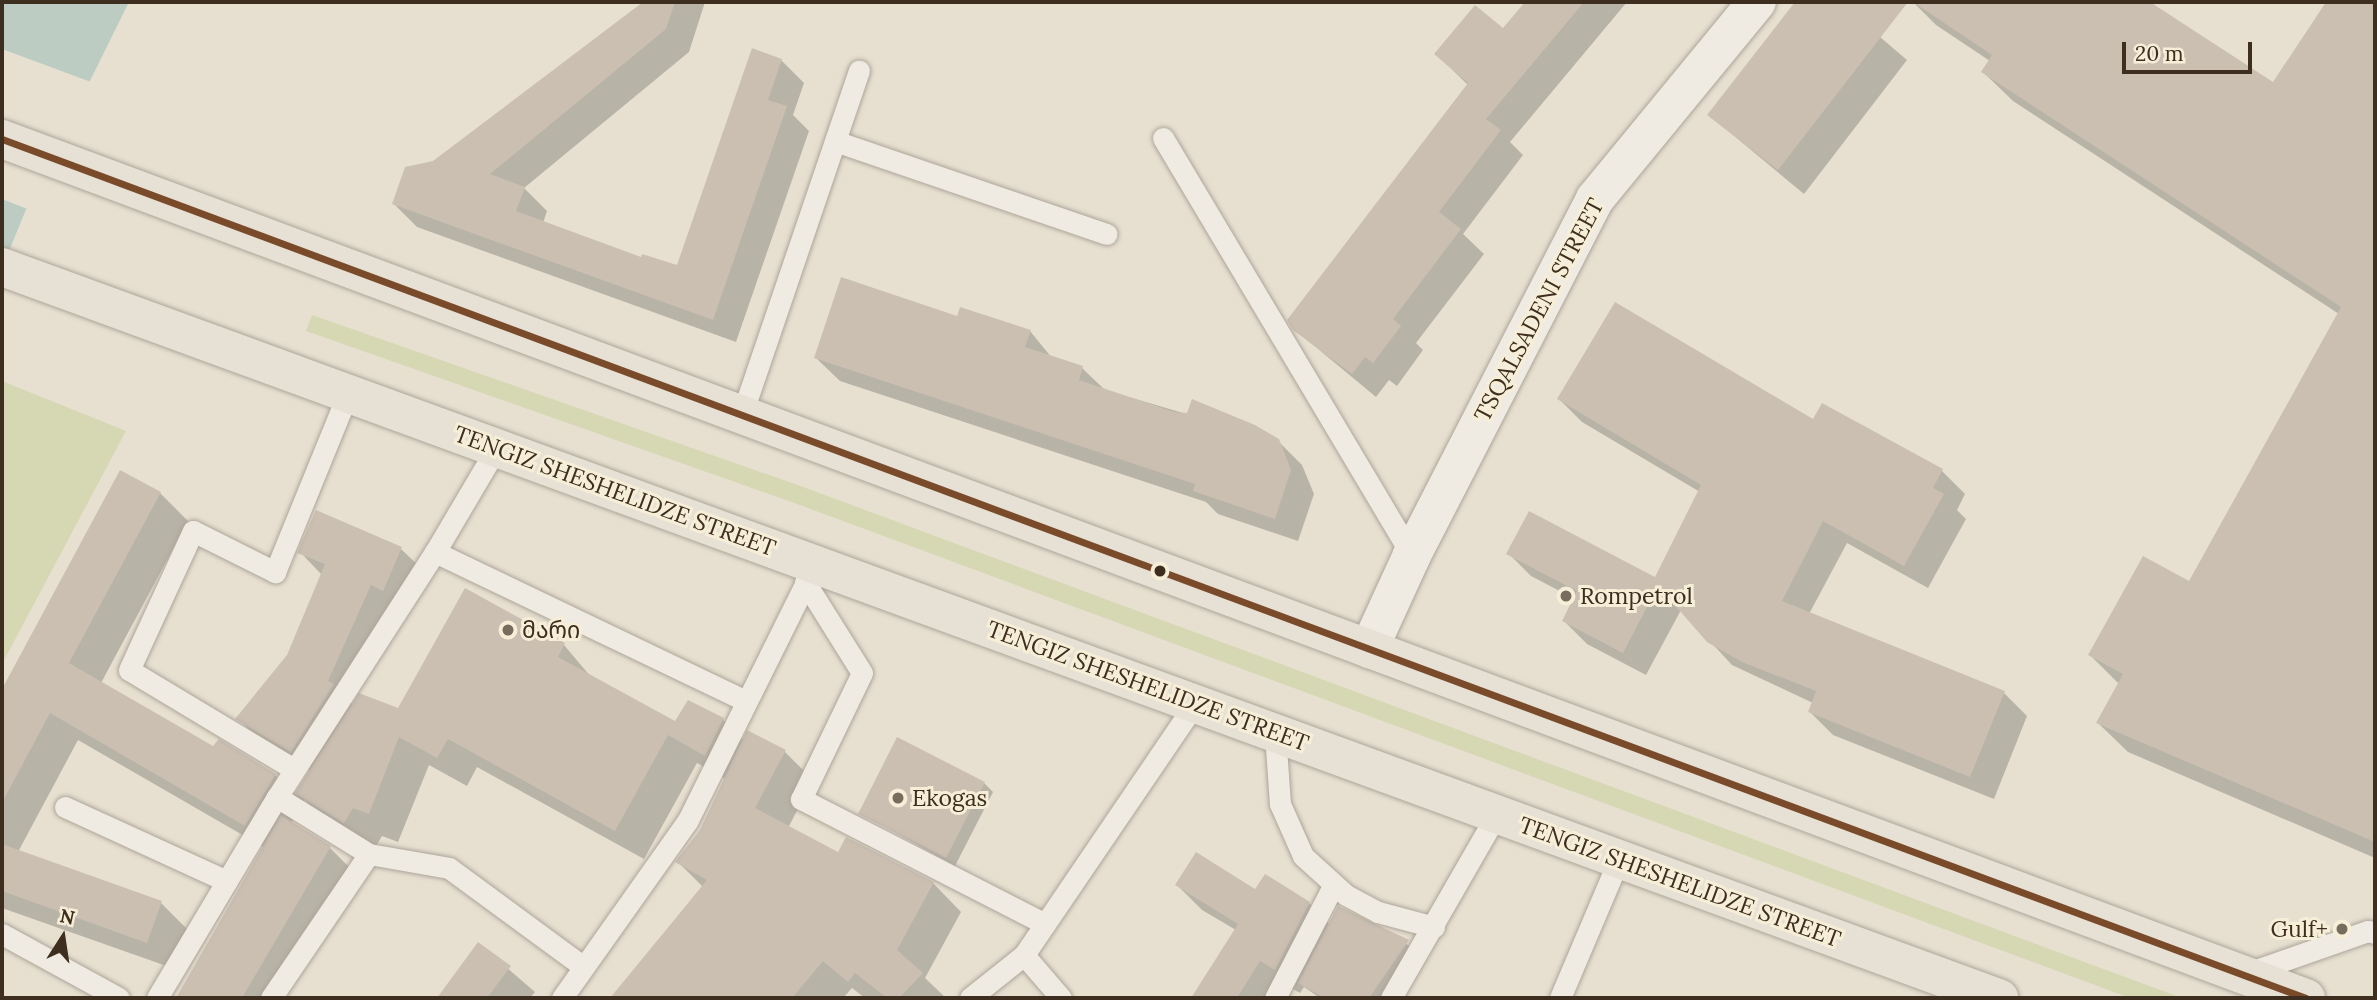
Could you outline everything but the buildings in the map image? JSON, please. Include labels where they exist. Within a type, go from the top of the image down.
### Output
[{"type":"main road","points":[[2,139],[338,263],[741,417],[2306,998]]},
{"type":"main road","name":"TENGIZ SHESHELIDZE STREET","points":[[2,267],[497,447],[810,573],[1195,703],[1999,998]]},
{"type":"street","name":"TSQALSADENI STREET","points":[[1369,649],[1412,555],[1595,199],[1757,2]]},
{"type":"lane","points":[[741,417],[859,71]]},
{"type":"lane","points":[[1163,138],[1412,555]]},
{"type":"lane","points":[[835,141],[1107,234]]},
{"type":"lane","points":[[294,769],[129,670],[193,531],[275,572],[348,393]]},
{"type":"lane","points":[[157,998],[294,769],[435,552],[497,447]]},
{"type":"lane","points":[[435,552],[746,701]]},
{"type":"lane","points":[[562,998],[688,820],[810,573]]},
{"type":"lane","points":[[810,573],[862,673],[801,799],[1045,924]]},
{"type":"lane","points":[[970,998],[1024,955],[1195,703]]},
{"type":"lane","points":[[1275,733],[1280,804],[1303,856],[1334,884],[1378,912],[1434,927]]},
{"type":"lane","points":[[277,797],[369,854],[449,869],[584,967]]},
{"type":"lane","points":[[65,807],[227,881]]},
{"type":"lane","points":[[1391,998],[1497,814]]},
{"type":"lane","points":[[271,998],[369,854]]},
{"type":"lane","points":[[1560,998],[1619,859]]},
{"type":"lane","points":[[1276,998],[1334,884]]},
{"type":"lane","points":[[2242,974],[2368,931],[2375,933]]},
{"type":"lane","points":[[2,934],[119,998]]},
{"type":"lane","points":[[1024,955],[1061,998]]},
{"type":"green space","points":[[312,315],[795,484],[2182,998],[2130,998],[789,501],[306,331]]},
{"type":"green space","points":[[2,381],[126,431],[2,664]]},
{"type":"shaded area","points":[[2,2],[129,2],[25,212],[2,268]]},
{"type":"pier","points":[[2,49],[91,82],[30,210],[2,199]]},
{"type":"transit line","points":[[2,139],[2306,998]]},
{"type":"place","name":"Rompetrol","points":[[1566,596]]},
{"type":"place","name":"მარი","points":[[508,630]]},
{"type":"place","name":"Ekogas","points":[[898,798]]},
{"type":"place","name":"Gulf+","points":[[2342,929]]}]
